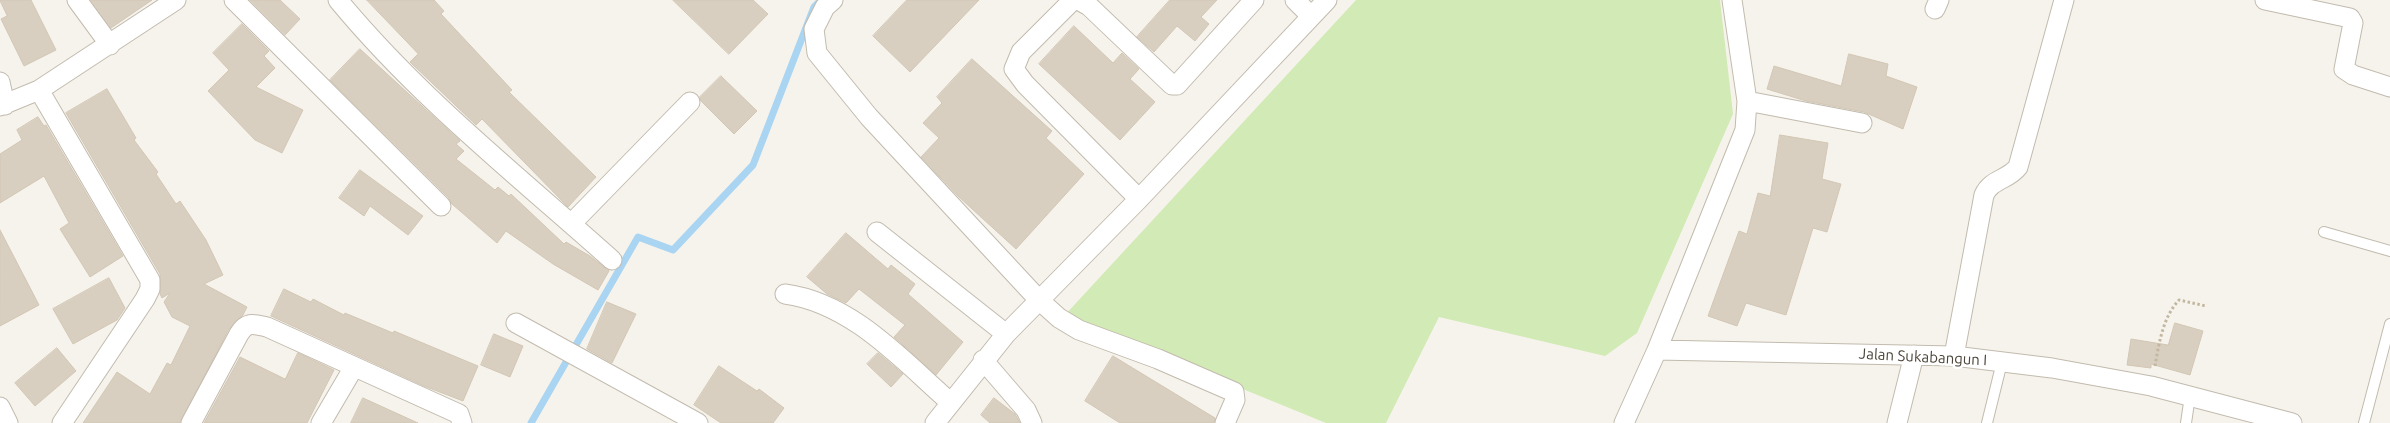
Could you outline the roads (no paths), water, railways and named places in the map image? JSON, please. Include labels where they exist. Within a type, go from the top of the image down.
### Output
[{"type":"street","points":[[77,0],[110,45]]},
{"type":"street","points":[[0,82],[3,105],[39,90],[176,0]]},
{"type":"street","points":[[234,0],[441,206]]},
{"type":"street","points":[[338,0],[412,80],[467,134],[612,260]]},
{"type":"street","points":[[833,0],[825,7],[814,29],[817,54],[869,117],[1039,300],[1059,318],[1079,330],[1234,392],[1235,400],[1224,423]]},
{"type":"street","points":[[1073,0],[1021,52],[1014,69],[1025,84],[1139,199]]},
{"type":"street","points":[[1078,0],[1089,6],[1172,85],[1177,85],[1254,0]]},
{"type":"street","points":[[1295,0],[1311,16]]},
{"type":"street","points":[[934,423],[983,360],[1006,334],[1139,199],[1327,0]]},
{"type":"street","points":[[1624,423],[1657,350],[1742,142],[1748,101],[1732,0]]},
{"type":"street","points":[[1954,356],[1984,194],[1992,183],[2010,175],[2018,167],[2064,0]]},
{"type":"street","points":[[2277,2],[2350,18],[2353,23],[2344,69],[2390,87]]},
{"type":"street","points":[[39,90],[150,280],[150,289],[145,299],[62,423]]},
{"type":"street","points":[[1748,101],[1862,123]]},
{"type":"street","points":[[571,224],[690,102]]},
{"type":"street","points":[[876,232],[1006,334]]},
{"type":"street","points":[[786,294],[820,302],[853,320],[950,402]]},
{"type":"street","points":[[191,423],[239,334],[244,326],[252,323],[268,327],[459,414],[462,423]]},
{"type":"street","points":[[516,324],[698,423]]},
{"type":"street","name":"Jalan Sukabangun I","points":[[1657,350],[1954,356],[2052,368],[2151,386],[2290,423]]},
{"type":"street","points":[[1897,423],[1914,355]]},
{"type":"street","points":[[983,360],[1026,410],[1032,423]]},
{"type":"street","points":[[321,423],[354,367]]},
{"type":"street","points":[[0,408],[8,423]]},
{"type":"lane","points":[[2324,232],[2390,251]]},
{"type":"lane","points":[[2364,423],[2390,324]]},
{"type":"lane","points":[[1987,423],[2002,362]]},
{"type":"lane","points":[[2186,423],[2190,396]]},
{"type":"waterway","points":[[531,423],[638,237],[673,250],[753,165],[814,7],[821,0]]}]
